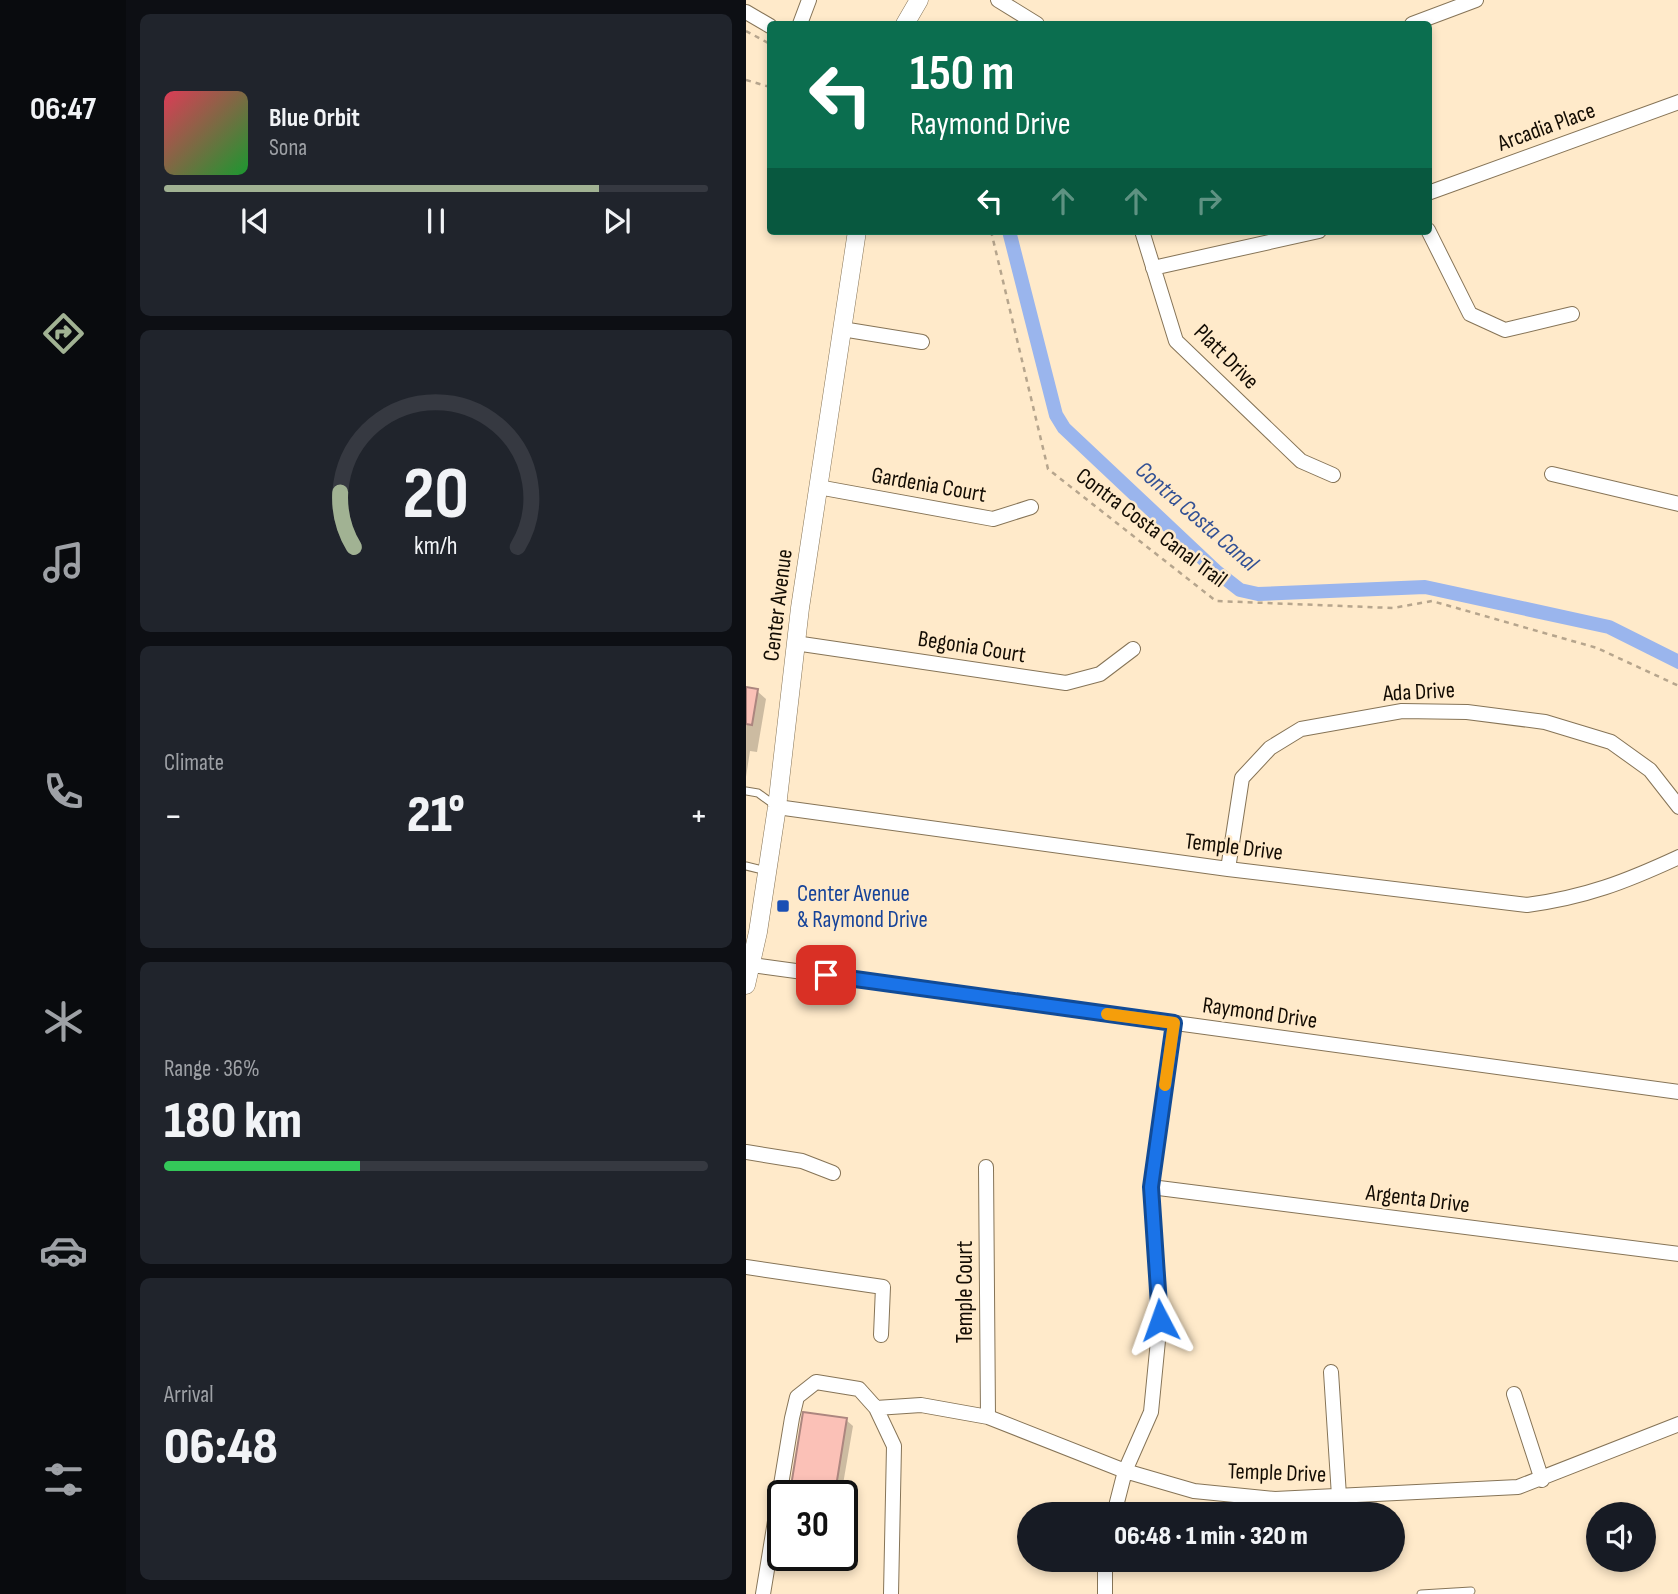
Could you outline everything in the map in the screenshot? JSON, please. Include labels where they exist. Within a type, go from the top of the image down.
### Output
[{"type":"street","points":[[801,21],[809,0]]},
{"type":"street","points":[[907,21],[919,0]]},
{"type":"street","points":[[998,0],[1032,21]]},
{"type":"street","points":[[1420,21],[1476,0]]},
{"type":"street","points":[[746,12],[767,24]]},
{"type":"street","name":"Arcadia Place","points":[[1432,192],[1679,102]]},
{"type":"street","name":"Center Avenue","points":[[746,985],[752,965],[777,807],[789,724],[796,643],[856,235]]},
{"type":"street","name":"Platt Drive","points":[[1143,235],[1176,341],[1301,461],[1333,475]]},
{"type":"street","points":[[1153,268],[1301,235]]},
{"type":"street","points":[[1430,235],[1470,314],[1506,330],[1572,314]]},
{"type":"street","points":[[842,329],[922,342]]},
{"type":"street","points":[[1552,474],[1679,504]]},
{"type":"street","name":"Gardenia Court","points":[[818,487],[993,519],[1031,507]]},
{"type":"street","name":"Begonia Court","points":[[796,643],[1066,684],[1100,674],[1133,649]]},
{"type":"street","name":"Ada Drive","points":[[1228,869],[1242,778],[1270,748],[1301,729],[1402,711],[1467,712],[1545,722],[1611,742],[1650,771],[1679,807]]},
{"type":"street","name":"Temple Drive","points":[[777,807],[1228,869],[1527,905],[1574,898],[1618,884],[1679,857]]},
{"type":"street","name":"Raymond Drive","points":[[752,965],[1679,1092]]},
{"type":"street","points":[[1117,1502],[1125,1471],[1151,1412],[1160,1320],[1151,1187],[1174,1023]]},
{"type":"street","points":[[746,1152],[803,1161],[833,1173]]},
{"type":"street","name":"Temple Court","points":[[986,1167],[988,1416]]},
{"type":"street","name":"Argenta Drive","points":[[1151,1187],[1679,1254]]},
{"type":"street","points":[[746,1267],[882,1287],[881,1335]]},
{"type":"street","points":[[1331,1372],[1339,1496]]},
{"type":"street","points":[[763,1594],[797,1397],[816,1382],[859,1389],[877,1408],[894,1447],[891,1594]]},
{"type":"street","points":[[1514,1394],[1542,1480]]},
{"type":"street","name":"Temple Drive","points":[[877,1408],[922,1405],[988,1416],[1125,1471],[1194,1491],[1275,1499],[1518,1487],[1542,1480],[1679,1424]]},
{"type":"street","points":[[1105,1572],[1105,1594]]},
{"type":"lane","points":[[746,791],[758,793],[777,807]]},
{"type":"lane","points":[[746,866],[767,871]]},
{"type":"lane","points":[[1422,1594],[1470,1591]]},
{"type":"path","points":[[746,31],[767,42]]},
{"type":"path","points":[[746,80],[767,86]]},
{"type":"path","name":"Contra Costa Canal Trail","points":[[992,235],[1048,470],[1216,601],[1393,608],[1432,601],[1596,648],[1679,687]]},
{"type":"building","points":[[746,687],[758,689],[752,725],[746,724]]},
{"type":"building","points":[[803,1412],[847,1418],[837,1480],[792,1480]]},
{"type":"waterway","name":"Contra Costa Canal","points":[[1010,235],[1056,415],[1064,428],[1217,572],[1240,590],[1258,594],[1425,587],[1609,627],[1679,662]]},
{"type":"slow traffic","points":[[1107,1014],[1174,1023],[1165,1085]]},
{"type":"place","name":"Center Avenue & Raymond Drive","points":[[783,906]]},
{"type":"route","points":[[826,975],[1174,1023],[1151,1187],[1160,1320]]}]
